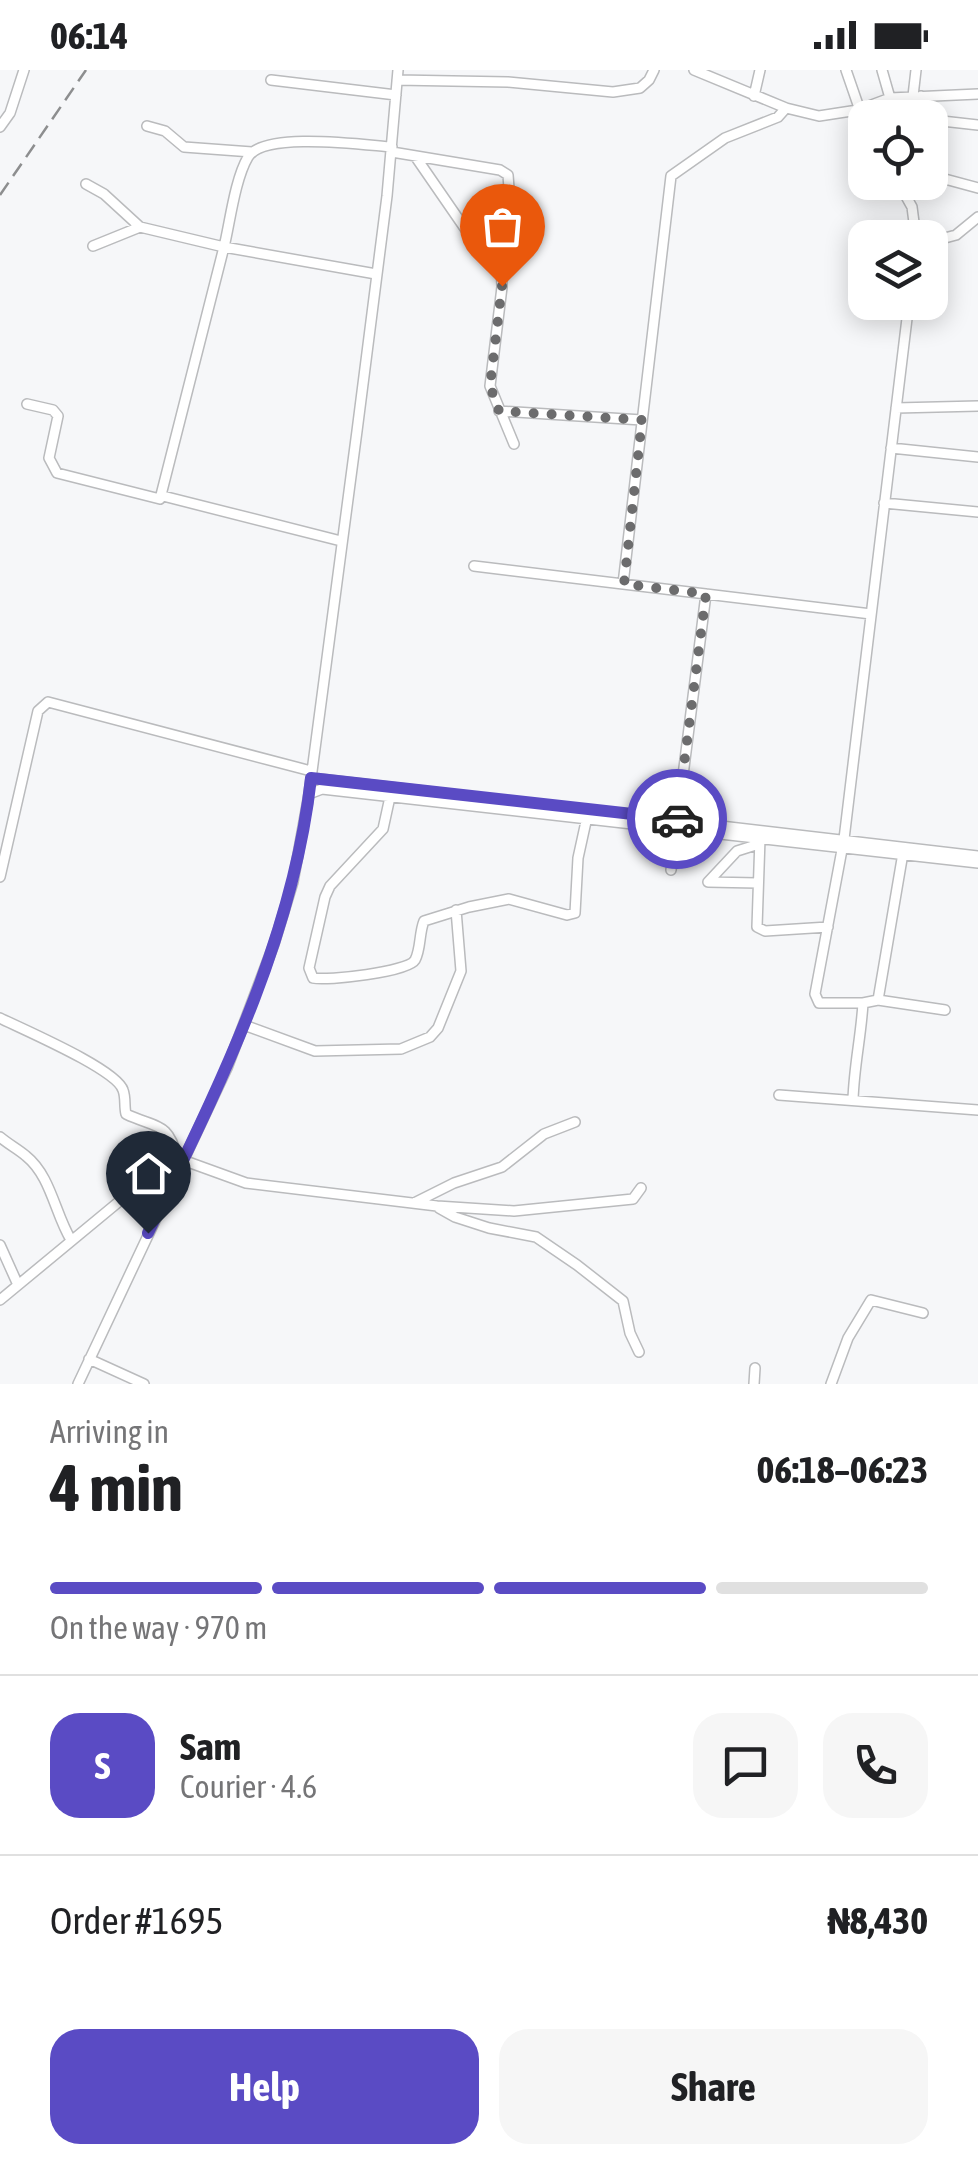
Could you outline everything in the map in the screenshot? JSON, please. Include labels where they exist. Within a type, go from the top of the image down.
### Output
[{"type":"street","points":[[0,127],[10,113],[24,70]]},
{"type":"street","points":[[78,1384],[244,1025],[293,882],[309,794],[392,149],[397,75],[613,92],[640,88],[654,70]]},
{"type":"street","points":[[694,70],[786,108],[819,116],[848,112]]},
{"type":"street","points":[[754,96],[760,70]]},
{"type":"street","points":[[846,70],[855,100]]},
{"type":"street","points":[[882,70],[890,98]]},
{"type":"street","points":[[916,70],[917,96],[942,121],[978,125]]},
{"type":"street","points":[[270,80],[396,96]]},
{"type":"street","points":[[885,100],[978,94]]},
{"type":"street","points":[[624,584],[671,176],[725,138],[778,117],[786,108]]},
{"type":"street","points":[[147,126],[165,131],[184,147],[252,152],[268,145],[301,142],[392,149],[500,170],[508,175],[510,202],[490,386],[514,444]]},
{"type":"street","points":[[163,496],[236,197],[252,152]]},
{"type":"street","points":[[415,156],[475,243],[501,259]]},
{"type":"street","points":[[948,180],[978,188]]},
{"type":"street","points":[[86,184],[104,194],[140,227],[224,247],[376,274]]},
{"type":"street","points":[[948,237],[978,216]]},
{"type":"street","points":[[93,246],[140,227]]},
{"type":"street","points":[[907,320],[843,843],[816,1000],[878,1000],[945,1010]]},
{"type":"street","points":[[27,404],[53,410],[58,416],[49,458],[56,473],[156,500],[163,496],[341,541]]},
{"type":"street","points":[[896,408],[978,406]]},
{"type":"street","points":[[499,411],[642,420]]},
{"type":"street","points":[[891,448],[978,457]]},
{"type":"street","points":[[884,503],[978,512]]},
{"type":"street","points":[[474,566],[871,614]]},
{"type":"street","points":[[670,870],[706,594]]},
{"type":"street","points":[[0,876],[38,712],[48,702],[311,774],[978,860]]},
{"type":"street","points":[[309,794],[322,789],[676,824],[759,841],[843,843],[978,860]]},
{"type":"street","points":[[390,797],[383,829],[330,886],[325,897],[313,938],[310,974],[318,980],[407,967],[416,957],[424,921],[456,910],[509,899],[567,916],[575,913],[578,858],[586,817]]},
{"type":"street","points":[[759,841],[756,924],[760,930],[828,927]]},
{"type":"street","points":[[757,883],[708,882],[737,850],[759,841]]},
{"type":"street","points":[[878,1000],[903,853]]},
{"type":"street","points":[[244,1025],[315,1051],[401,1049],[430,1037],[438,1028],[461,971],[456,910]]},
{"type":"street","points":[[853,1100],[863,1003]]},
{"type":"street","points":[[0,1018],[72,1052],[115,1080],[124,1091],[126,1114],[167,1131],[180,1159]]},
{"type":"street","points":[[779,1095],[978,1110]]},
{"type":"street","points":[[416,1202],[454,1183],[502,1167],[544,1134],[576,1122]]},
{"type":"street","points":[[0,1137],[28,1157],[48,1188],[60,1222],[72,1240]]},
{"type":"street","points":[[0,1300],[156,1171],[180,1159],[246,1183],[366,1200],[514,1211],[632,1199],[641,1188]]},
{"type":"street","points":[[437,1206],[455,1218],[536,1237],[576,1264],[622,1301],[639,1352]]},
{"type":"street","points":[[0,1244],[18,1285]]},
{"type":"street","points":[[831,1384],[848,1338],[870,1300],[923,1313]]},
{"type":"street","points":[[89,1359],[144,1384]]},
{"type":"street","points":[[754,1384],[755,1368]]},
{"type":"railway","points":[[0,195],[86,70]]},
{"type":"way so far","points":[[502,286],[490,386],[499,411],[642,420],[624,584],[706,594],[677,819]]},
{"type":"route","points":[[148,1233],[227,1068],[274,944],[293,882],[311,778],[677,819]]}]
